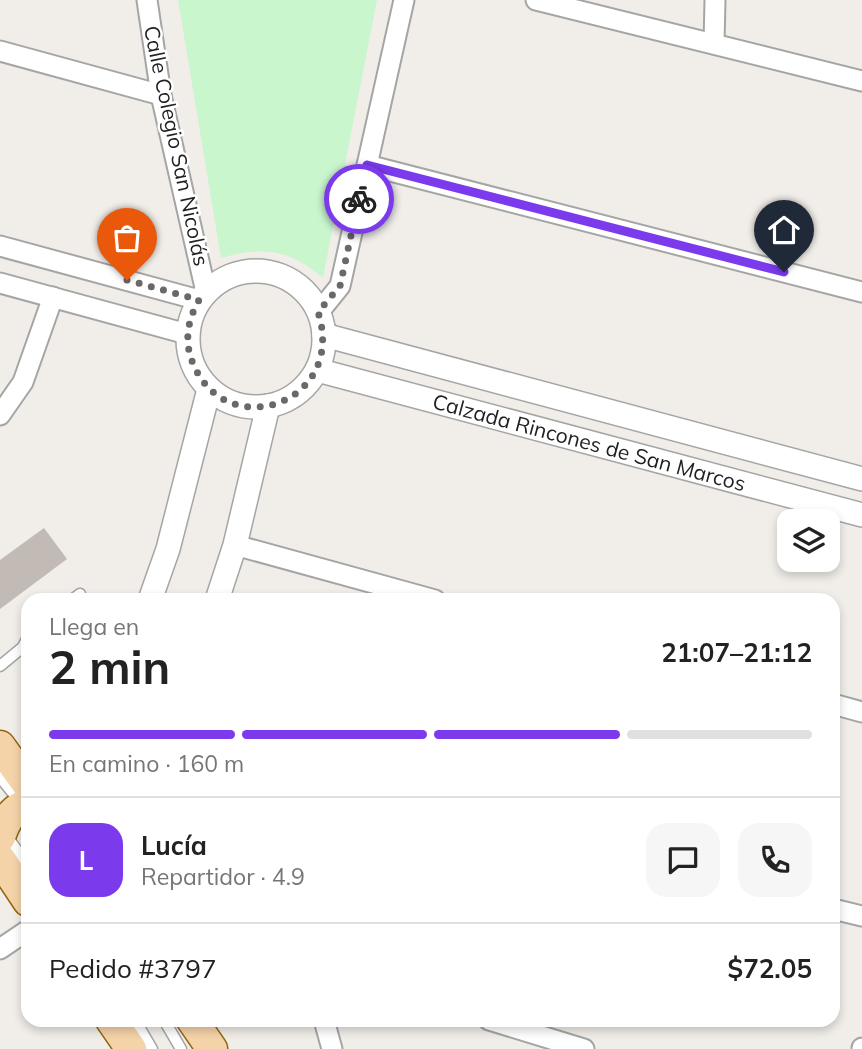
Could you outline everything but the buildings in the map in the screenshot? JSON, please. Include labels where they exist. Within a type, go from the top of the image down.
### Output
[{"type":"main road","points":[[1,831],[8,818],[15,775]]},
{"type":"main road","points":[[0,859],[21,890]]},
{"type":"main road","points":[[116,1027],[131,1049]]},
{"type":"main road","points":[[197,1027],[212,1049]]},
{"type":"street","name":"Calle Colegio San Nicolás","points":[[147,0],[161,95],[203,296]]},
{"type":"street","points":[[318,312],[340,286],[404,0]]},
{"type":"street","points":[[536,0],[862,81]]},
{"type":"street","points":[[714,44],[715,0]]},
{"type":"street","points":[[0,51],[161,95]]},
{"type":"street","points":[[367,165],[862,292]]},
{"type":"street","points":[[0,246],[203,296]]},
{"type":"street","points":[[247,271],[265,271],[282,276],[310,297],[318,312],[324,335],[323,353],[317,370],[296,394],[268,406],[236,405],[221,398],[209,389],[196,372],[188,353],[189,321],[203,296],[230,276],[247,271]]},
{"type":"street","points":[[0,283],[187,334]]},
{"type":"street","points":[[0,415],[23,382],[52,298]]},
{"type":"street","name":"Calzada Rincones de San Marcos","points":[[324,335],[862,479]]},
{"type":"street","name":"Calzada Rincones de San Marcos","points":[[317,370],[862,515]]},
{"type":"street","points":[[152,593],[168,549],[209,389]]},
{"type":"street","points":[[219,593],[235,545],[268,406]]},
{"type":"street","points":[[235,545],[410,593]]},
{"type":"street","points":[[840,706],[862,712]]},
{"type":"street","points":[[840,911],[862,916]]},
{"type":"street","points":[[0,949],[21,935]]},
{"type":"street","points":[[326,1027],[332,1049]]},
{"type":"street","points":[[508,1027],[559,1046],[584,1049]]},
{"type":"lane","points":[[0,666],[21,650]]},
{"type":"lane","points":[[1,831],[21,857]]},
{"type":"lane","points":[[139,1027],[152,1049]]},
{"type":"lane","points":[[168,1027],[181,1049]]},
{"type":"green space","points":[[178,0],[377,0],[323,278],[299,261],[275,253],[250,252],[221,258]]},
{"type":"way so far","points":[[127,280],[199,300],[189,321],[188,353],[196,372],[209,389],[236,405],[268,406],[283,402],[308,383],[317,370],[323,353],[324,335],[318,312],[340,286],[359,199]]},
{"type":"route","points":[[359,199],[367,165],[784,272]]}]
